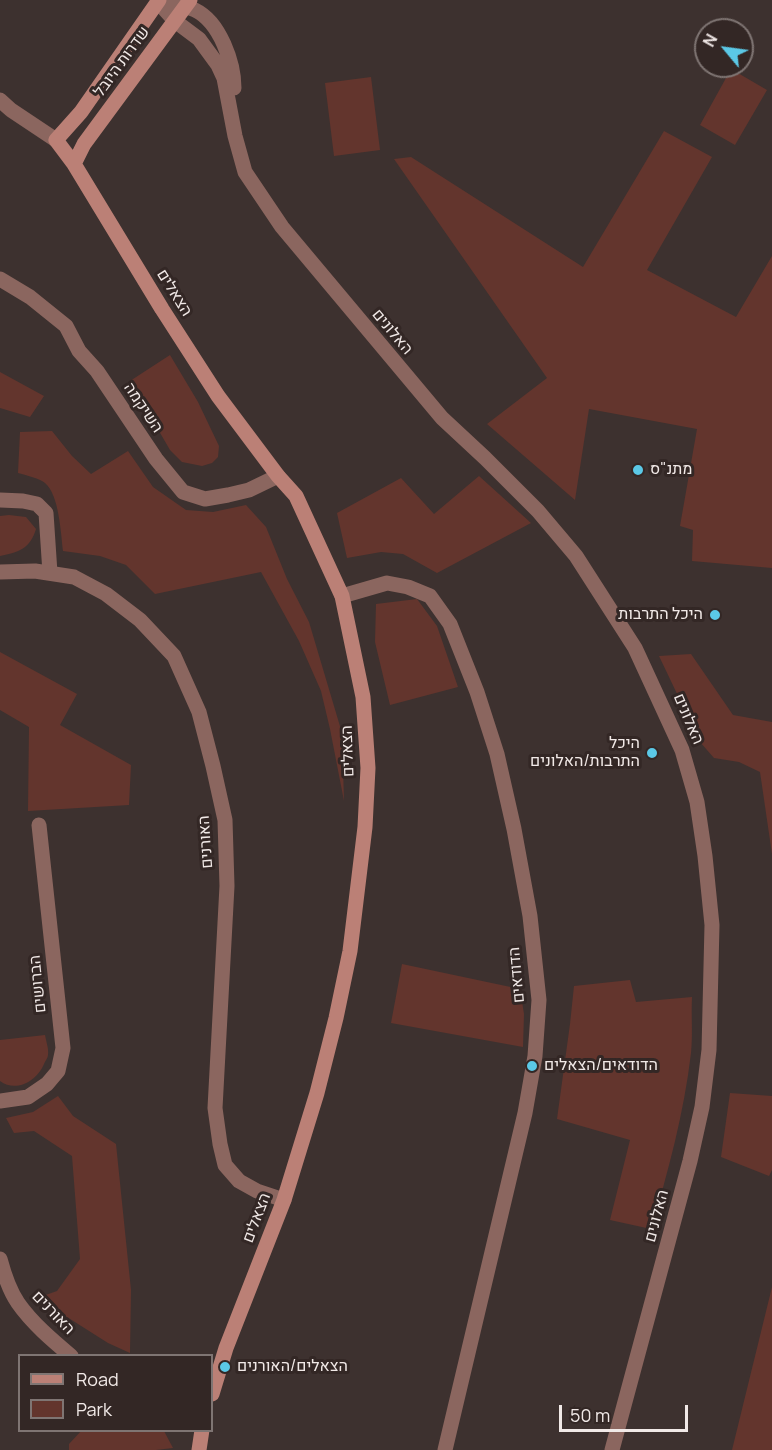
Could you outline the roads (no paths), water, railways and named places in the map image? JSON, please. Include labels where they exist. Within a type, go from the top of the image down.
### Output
[{"type":"street","name":"האלונים","points":[[159,1],[187,3],[198,11],[220,35],[234,76],[235,136]]},
{"type":"street","name":"האלונים","points":[[159,1],[175,21],[199,39],[218,65],[224,78],[235,136],[245,172],[282,227],[442,418],[538,511],[576,556],[635,648],[682,750],[690,775],[697,802],[705,856],[712,925],[709,1050],[702,1107],[690,1161],[612,1450]]},
{"type":"street","name":"שדרות היובל","points":[[56,140],[81,112],[159,1]]},
{"type":"street","name":"שדרות היובל","points":[[74,164],[84,144],[187,3]]},
{"type":"street","name":"הצאלים","points":[[0,100],[56,140],[74,164],[218,396],[278,476],[296,496],[342,596],[363,697],[368,768],[365,827],[350,951],[336,1018],[317,1093],[284,1200],[226,1348],[213,1391]]},
{"type":"street","name":"השיקמה","points":[[0,279],[30,297],[66,326],[79,351],[97,372],[156,459],[183,492],[206,499],[249,490],[278,476]]},
{"type":"street","points":[[0,500],[37,504],[46,513],[50,573]]},
{"type":"street","name":"האורנים","points":[[0,572],[35,571],[74,577],[106,594],[140,620],[174,656],[199,712],[225,820],[227,886],[215,1108],[220,1144],[225,1165],[239,1181],[257,1191],[284,1200]]},
{"type":"street","name":"הדודאים","points":[[342,596],[387,584],[408,587],[430,596],[450,624],[477,692],[497,754],[514,828],[530,916],[539,1000],[535,1056],[525,1113],[446,1450]]},
{"type":"street","name":"הברושים","points":[[0,1101],[28,1097],[47,1084],[58,1071],[63,1048],[39,825]]},
{"type":"street","name":"האורנים","points":[[0,1259],[2,1278],[17,1302],[41,1330],[69,1354]]},
{"type":"street","points":[[199,1450],[200,1432]]},
{"type":"place","name":"מתנ\"ס","points":[[638,470]]},
{"type":"place","name":"היכל התרבות","points":[[715,615]]},
{"type":"place","name":"היכל התרבות/האלונים","points":[[652,753]]},
{"type":"place","name":"הדודאים/הצאלים","points":[[532,1066]]},
{"type":"place","name":"הצאלים/האורנים","points":[[225,1367]]}]
